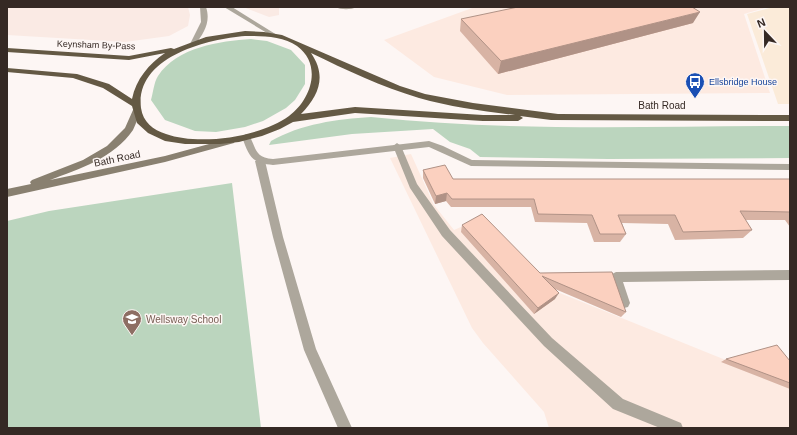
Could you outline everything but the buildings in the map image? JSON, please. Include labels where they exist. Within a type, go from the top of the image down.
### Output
[{"type":"highway","points":[[302,47],[314,64],[317,77],[311,95],[302,108],[290,119],[270,130],[231,142],[195,142],[168,140],[151,131],[142,123],[136,107],[141,82],[150,69],[164,57],[183,47],[193,44],[226,35],[251,33],[274,35],[289,39],[302,47],[363,74],[423,96],[483,108],[558,117]]},
{"type":"highway","name":"Keynsham By-Pass","points":[[7,50],[129,58],[157,54],[183,47]]},
{"type":"highway","points":[[7,70],[74,76],[106,86],[136,107]]},
{"type":"highway","points":[[290,119],[355,110],[483,118],[558,117]]},
{"type":"highway","name":"Bath Road","points":[[558,117],[790,118]]},
{"type":"main road","name":"Bath Road","points":[[7,193],[73,168],[110,149],[128,130],[136,107]]},
{"type":"main road","name":"Bath Road","points":[[7,193],[165,159],[231,142]]},
{"type":"street","points":[[193,44],[205,26],[206,16],[203,7]]},
{"type":"street","points":[[227,7],[274,35]]},
{"type":"street","points":[[340,7],[353,7]]},
{"type":"street","points":[[246,137],[256,158],[260,161],[278,237],[310,350],[345,428]]},
{"type":"street","points":[[260,161],[273,162],[397,146],[429,144],[442,148],[471,163],[790,167]]},
{"type":"street","points":[[397,146],[413,185],[446,233],[548,342],[618,404],[676,428]]},
{"type":"street","points":[[624,303],[616,277],[790,275]]},
{"type":"shaded area","points":[[7,7],[188,7],[190,15],[188,26],[169,36],[125,42],[7,35]]},
{"type":"shaded area","points":[[243,7],[279,7],[279,15],[269,17]]},
{"type":"shaded area","points":[[475,7],[768,7],[744,14],[770,93],[507,95],[434,77],[384,40]]},
{"type":"shaded area","points":[[773,7],[790,7],[790,104],[778,104],[747,14]]},
{"type":"shaded area","points":[[411,154],[434,205],[454,230],[479,219],[545,287],[790,386],[790,428],[549,428],[544,412],[483,343],[472,328],[390,158]]},
{"type":"green space","points":[[251,39],[267,41],[291,50],[305,65],[305,84],[295,100],[286,108],[263,121],[245,127],[216,132],[195,131],[165,120],[151,100],[157,78],[166,66],[176,58],[200,47]]},
{"type":"green space","points":[[371,117],[476,125],[580,127],[790,126],[790,158],[608,159],[480,157],[470,149],[450,142],[433,129],[352,134],[269,145],[271,141],[283,135],[307,126],[345,119]]},
{"type":"green space","name":"Wellsway School","points":[[232,183],[261,428],[7,428],[7,221],[49,211]]},
{"type":"place","name":"Ellsbridge House","points":[[695,99]]},
{"type":"place","name":"Wellsway School","points":[[132,336]]}]
